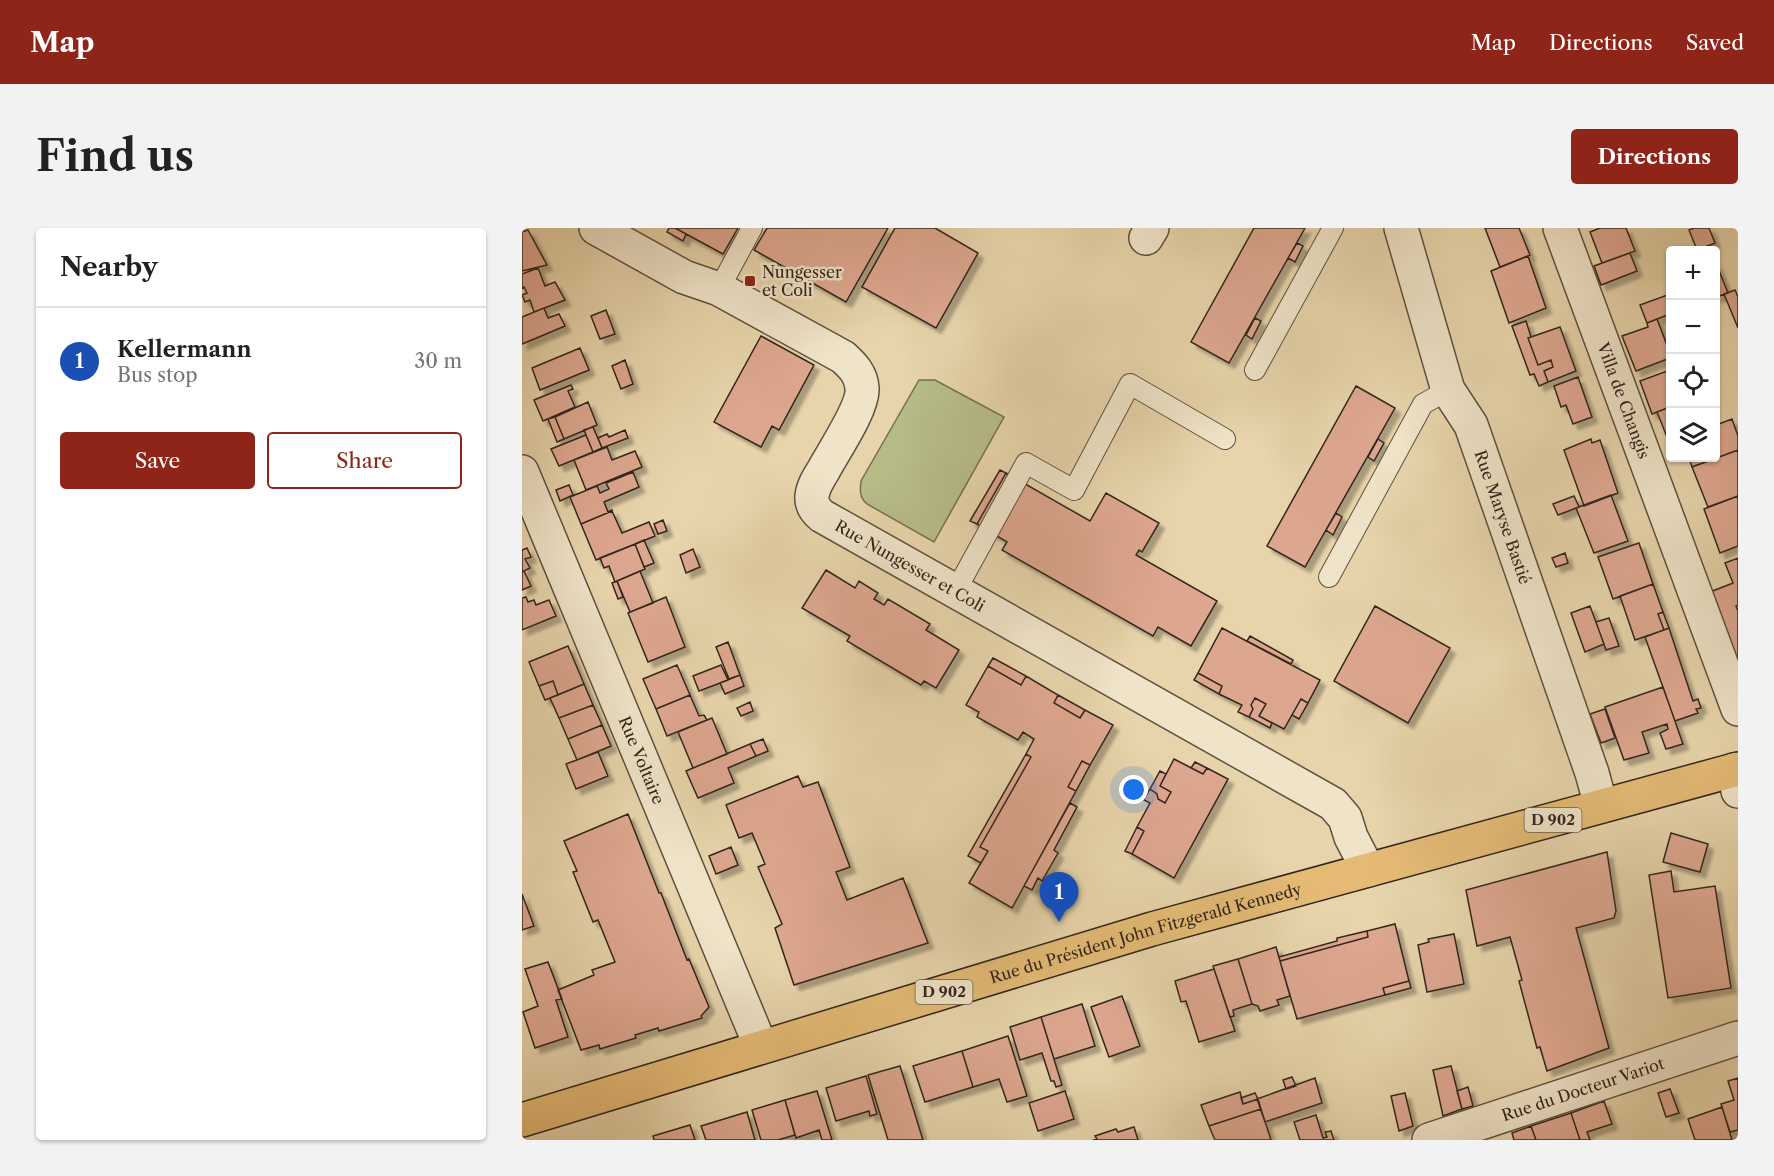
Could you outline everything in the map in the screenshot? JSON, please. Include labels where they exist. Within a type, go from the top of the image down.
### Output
[{"type":"main road","name":"Rue du Président John Fitzgerald Kennedy","points":[[522,1120],[1152,928],[1601,806],[1737,776]]},
{"type":"street","name":"Rue Nungesser et Coli","points":[[596,228],[684,277],[718,288],[843,357],[855,368],[863,389],[857,410],[814,486],[812,502],[818,512],[832,523],[1333,804],[1344,818],[1368,870]]},
{"type":"street","name":"Rue Maryse Bastié","points":[[1401,228],[1449,390],[1471,425],[1592,773],[1601,806]]},
{"type":"street","name":"Villa de Changis","points":[[1560,228],[1738,710]]},
{"type":"street","name":"Rue Voltaire","points":[[522,472],[760,1047]]},
{"type":"street","name":"Rue du Docteur Variot","points":[[1429,1140],[1738,1038]]},
{"type":"lane","points":[[718,288],[752,228]]},
{"type":"lane","points":[[1255,370],[1333,228]]},
{"type":"lane","points":[[956,592],[1026,463],[1074,490],[1130,384],[1225,439]]},
{"type":"lane","points":[[1329,577],[1423,404],[1449,390]]},
{"type":"green space","points":[[919,380],[935,380],[1004,417],[934,542],[867,504],[860,490],[861,481]]},
{"type":"building","points":[[669,228],[675,228],[686,234],[683,241],[667,232]]},
{"type":"building","points":[[675,228],[738,228],[723,254]]},
{"type":"building","points":[[767,228],[888,228],[846,302],[754,250]]},
{"type":"building","points":[[895,228],[935,228],[978,253],[936,328],[862,287]]},
{"type":"building","points":[[1254,228],[1305,228],[1229,363],[1191,342]]},
{"type":"building","points":[[1485,228],[1519,228],[1530,255],[1500,267]]},
{"type":"building","points":[[1600,228],[1626,228],[1635,251],[1602,263],[1590,232]]},
{"type":"building","points":[[1709,228],[1715,243],[1695,246],[1689,230]]},
{"type":"building","points":[[528,230],[547,265],[522,271],[522,232]]},
{"type":"building","points":[[1297,243],[1303,246],[1295,262],[1288,258]]},
{"type":"building","points":[[1630,253],[1637,271],[1601,285],[1594,266]]},
{"type":"building","points":[[1528,256],[1546,308],[1509,323],[1491,271]]},
{"type":"building","points":[[538,268],[545,286],[555,282],[565,300],[534,312],[530,300],[525,302],[522,295],[527,293],[524,287],[522,288],[522,274]]},
{"type":"building","points":[[1720,273],[1728,293],[1720,296]]},
{"type":"building","points":[[1735,290],[1738,297],[1738,328],[1724,294]]},
{"type":"building","points":[[1666,295],[1666,316],[1647,323],[1640,305]]},
{"type":"building","points":[[544,308],[548,318],[559,314],[565,326],[522,344],[522,317]]},
{"type":"building","points":[[606,310],[615,334],[600,339],[591,316]]},
{"type":"building","points":[[1255,318],[1261,321],[1252,339],[1246,335]]},
{"type":"building","points":[[1657,319],[1666,343],[1666,360],[1636,371],[1622,336],[1648,327],[1647,323]]},
{"type":"building","points":[[1526,321],[1531,337],[1528,338],[1538,365],[1551,360],[1553,367],[1544,371],[1548,382],[1539,386],[1534,374],[1530,375],[1512,326]]},
{"type":"building","points":[[1560,327],[1576,371],[1548,382],[1544,371],[1553,367],[1551,360],[1538,365],[1528,338]]},
{"type":"building","points":[[761,336],[814,365],[779,430],[772,426],[761,447],[714,422]]},
{"type":"building","points":[[580,348],[589,370],[540,390],[532,368]]},
{"type":"building","points":[[625,360],[633,384],[621,389],[612,366]]},
{"type":"building","points":[[1666,371],[1666,409],[1652,414],[1640,381]]},
{"type":"building","points":[[1578,377],[1592,417],[1573,424],[1566,405],[1561,407],[1554,386]]},
{"type":"building","points":[[571,385],[573,389],[568,391],[575,407],[543,421],[534,400]]},
{"type":"building","points":[[1356,386],[1395,408],[1305,567],[1267,546]]},
{"type":"building","points":[[588,402],[597,425],[564,439],[555,417]]},
{"type":"building","points":[[1666,409],[1666,434],[1657,412]]},
{"type":"building","points":[[555,417],[564,439],[557,442],[548,419]]},
{"type":"building","points":[[1732,419],[1738,436],[1738,450],[1720,457],[1720,424]]},
{"type":"building","points":[[593,427],[602,448],[593,452],[584,430]]},
{"type":"building","points":[[625,430],[628,438],[602,448],[598,438],[607,434],[609,437]]},
{"type":"building","points":[[586,435],[593,452],[559,466],[551,449]]},
{"type":"building","points":[[1378,439],[1384,443],[1374,461],[1368,457]]},
{"type":"building","points":[[1591,439],[1592,443],[1600,440],[1618,493],[1584,506],[1564,450]]},
{"type":"building","points":[[607,447],[612,460],[635,451],[642,467],[586,490],[574,460]]},
{"type":"building","points":[[1738,450],[1738,496],[1708,507],[1692,467],[1706,462],[1720,462],[1720,457]]},
{"type":"building","points":[[1690,462],[1706,462],[1692,467]]},
{"type":"building","points":[[1000,470],[1006,473],[977,524],[970,521]]},
{"type":"building","points":[[633,472],[639,487],[604,502],[608,512],[612,511],[581,524],[570,497],[597,486],[600,493],[609,489],[606,483]]},
{"type":"building","points":[[1006,473],[1090,521],[1106,493],[1159,523],[1142,552],[1139,550],[1136,555],[1217,601],[1191,646],[1158,627],[1153,636],[1002,550],[1007,542],[977,524]]},
{"type":"building","points":[[569,485],[573,495],[560,501],[556,490]]},
{"type":"building","points":[[1611,495],[1628,541],[1594,553],[1576,508]]},
{"type":"building","points":[[1574,496],[1579,507],[1558,515],[1553,504]]},
{"type":"building","points":[[1738,496],[1738,546],[1720,553],[1704,509]]},
{"type":"building","points":[[612,511],[622,533],[649,522],[655,536],[596,560],[581,524]]},
{"type":"building","points":[[1336,513],[1342,517],[1333,535],[1326,530]]},
{"type":"building","points":[[663,520],[667,531],[658,534],[654,524]]},
{"type":"building","points":[[644,540],[654,563],[644,567],[635,544]]},
{"type":"building","points":[[1639,543],[1653,584],[1613,599],[1598,557]]},
{"type":"building","points":[[635,544],[645,569],[615,582],[609,566],[604,568],[600,558]]},
{"type":"building","points":[[527,548],[531,557],[525,559],[530,568],[522,572],[522,550]]},
{"type":"building","points":[[693,549],[700,567],[686,573],[680,555]]},
{"type":"building","points":[[1565,553],[1568,563],[1556,567],[1552,558]]},
{"type":"building","points":[[1738,558],[1738,605],[1736,606],[1738,611],[1738,661],[1735,661],[1710,592],[1733,583],[1725,563]]},
{"type":"building","points":[[826,570],[855,588],[859,581],[878,593],[874,599],[884,605],[888,599],[930,624],[926,630],[959,650],[936,688],[924,681],[921,685],[847,641],[850,636],[802,608]]},
{"type":"building","points":[[524,571],[531,586],[522,590],[522,572]]},
{"type":"building","points":[[640,571],[653,603],[630,612],[617,581]]},
{"type":"building","points":[[617,581],[623,597],[618,599],[612,583]]},
{"type":"building","points":[[1653,584],[1663,612],[1658,614],[1664,630],[1635,640],[1620,596]]},
{"type":"building","points":[[526,597],[528,602],[534,600],[536,605],[549,600],[556,616],[522,630],[522,598]]},
{"type":"building","points":[[666,597],[685,647],[648,662],[628,613]]},
{"type":"building","points":[[1375,606],[1450,648],[1408,723],[1334,681]]},
{"type":"building","points":[[1590,606],[1604,644],[1585,652],[1571,613]]},
{"type":"building","points":[[1663,612],[1669,628],[1664,630],[1658,614]]},
{"type":"building","points":[[1609,618],[1619,646],[1606,650],[1596,622]]},
{"type":"building","points":[[1222,628],[1320,680],[1308,703],[1301,699],[1284,729],[1259,716],[1266,704],[1255,698],[1249,717],[1238,712],[1242,705],[1219,694],[1222,686],[1198,673]]},
{"type":"building","points":[[1669,628],[1693,701],[1698,699],[1701,708],[1696,709],[1698,713],[1675,721],[1645,637]]},
{"type":"building","points":[[1250,636],[1293,660],[1291,664],[1247,641]]},
{"type":"building","points":[[728,642],[740,675],[729,679],[716,647]]},
{"type":"building","points":[[568,646],[584,684],[558,695],[553,681],[539,686],[529,662]]},
{"type":"building","points":[[993,658],[1026,676],[1021,685],[988,666]]},
{"type":"building","points":[[677,665],[690,695],[656,709],[643,679]]},
{"type":"building","points":[[721,665],[728,680],[699,691],[693,676]]},
{"type":"building","points":[[988,666],[1021,685],[1026,676],[1058,695],[1054,703],[1080,718],[1085,710],[1113,725],[1090,765],[1082,761],[1068,787],[1076,791],[1012,908],[969,883],[988,851],[980,847],[1031,757],[1026,754],[1034,739],[1023,732],[1018,740],[977,717],[979,712],[966,705]]},
{"type":"building","points":[[1198,673],[1222,686],[1219,694],[1194,680]]},
{"type":"building","points":[[740,675],[744,686],[725,694],[720,683]]},
{"type":"building","points":[[553,681],[558,695],[545,700],[539,686]]},
{"type":"building","points":[[584,684],[593,705],[559,718],[550,698]]},
{"type":"building","points":[[1663,687],[1683,744],[1666,749],[1660,733],[1668,729],[1667,724],[1642,732],[1649,753],[1624,760],[1605,707]]},
{"type":"building","points":[[690,695],[699,716],[704,715],[707,720],[667,736],[656,709]]},
{"type":"building","points":[[1058,695],[1085,710],[1080,718],[1054,703]]},
{"type":"building","points":[[1255,698],[1266,704],[1259,716],[1272,723],[1270,728],[1249,717]]},
{"type":"building","points":[[1301,699],[1308,703],[1299,719],[1292,715]]},
{"type":"building","points":[[750,702],[753,711],[741,716],[737,708]]},
{"type":"building","points":[[593,705],[602,725],[568,739],[559,718]]},
{"type":"building","points":[[1605,709],[1615,738],[1601,743],[1590,714]]},
{"type":"building","points":[[712,718],[727,754],[693,768],[678,732]]},
{"type":"building","points":[[602,725],[611,746],[577,760],[568,739]]},
{"type":"building","points":[[763,739],[768,751],[756,756],[750,744]]},
{"type":"building","points":[[750,744],[756,756],[728,768],[734,783],[698,798],[686,771]]},
{"type":"building","points":[[598,752],[608,776],[576,789],[566,764]]},
{"type":"building","points":[[1026,754],[1031,757],[980,847],[988,851],[981,863],[968,856]]},
{"type":"building","points":[[1174,759],[1203,774],[1207,768],[1228,779],[1174,878],[1132,854],[1144,831],[1137,827],[1150,803],[1144,800],[1150,789],[1157,794],[1158,799],[1165,803],[1171,792],[1160,786]]},
{"type":"building","points":[[1082,761],[1090,765],[1076,791],[1068,787]]},
{"type":"building","points":[[1195,762],[1207,768],[1203,774],[1191,768]]},
{"type":"building","points":[[1160,771],[1166,774],[1160,786],[1171,792],[1165,803],[1158,799],[1157,794],[1150,789]]},
{"type":"building","points":[[798,776],[803,787],[818,782],[850,867],[836,872],[847,900],[903,878],[928,943],[794,985],[775,928],[782,924],[758,867],[765,864],[752,833],[739,838],[726,805]]},
{"type":"building","points":[[1070,803],[1077,807],[1054,850],[1058,853],[1042,881],[1038,878],[1032,890],[1024,886]]},
{"type":"building","points":[[628,814],[687,960],[689,959],[709,1007],[701,1016],[702,1018],[659,1031],[658,1028],[635,1035],[636,1038],[600,1049],[599,1045],[581,1050],[558,990],[594,975],[592,970],[615,962],[598,920],[593,922],[573,872],[577,871],[564,841]]},
{"type":"building","points":[[1137,827],[1144,831],[1132,854],[1125,851]]},
{"type":"building","points":[[1671,833],[1708,844],[1700,872],[1663,862]]},
{"type":"building","points":[[731,847],[738,865],[716,874],[709,856]]},
{"type":"building","points":[[1607,852],[1616,911],[1614,918],[1576,928],[1609,1048],[1547,1071],[1540,1047],[1537,1048],[1510,937],[1477,946],[1466,890]]},
{"type":"building","points":[[1671,871],[1674,892],[1715,886],[1731,988],[1668,998],[1649,875]]},
{"type":"building","points":[[522,894],[534,926],[522,930]]},
{"type":"building","points":[[1395,924],[1409,981],[1383,988],[1385,995],[1297,1019],[1280,961],[1368,937],[1367,931]]},
{"type":"building","points":[[1367,931],[1368,937],[1280,961],[1279,957]]},
{"type":"building","points":[[1454,934],[1464,984],[1427,992],[1418,945],[1429,942],[1428,939]]},
{"type":"building","points":[[1276,947],[1290,996],[1277,1000],[1279,1005],[1260,1011],[1258,1006],[1252,1004],[1238,959]]},
{"type":"building","points":[[1238,959],[1252,1004],[1233,1010],[1234,1016],[1230,1017],[1213,966]]},
{"type":"building","points":[[548,962],[562,999],[556,1000],[568,1037],[535,1048],[523,1012],[538,1006],[525,969]]},
{"type":"building","points":[[1214,969],[1235,1031],[1199,1042],[1186,1001],[1181,1002],[1175,981]]},
{"type":"building","points":[[1409,981],[1411,988],[1385,995],[1383,988]]},
{"type":"building","points":[[1122,996],[1140,1046],[1109,1057],[1091,1007]]},
{"type":"building","points":[[1082,1004],[1095,1046],[1054,1059],[1041,1017]]},
{"type":"building","points":[[1041,1017],[1062,1085],[1056,1087],[1054,1081],[1051,1081],[1042,1053],[1020,1060],[1010,1027]]},
{"type":"building","points":[[1008,1036],[1027,1096],[1007,1102],[999,1079],[973,1087],[962,1051]]},
{"type":"building","points":[[962,1051],[973,1087],[925,1102],[913,1066]]},
{"type":"building","points":[[900,1066],[923,1140],[888,1140],[868,1075]]},
{"type":"building","points":[[1451,1066],[1462,1109],[1443,1116],[1433,1070]]},
{"type":"building","points":[[866,1076],[877,1114],[870,1116],[869,1111],[836,1121],[826,1088]]},
{"type":"building","points":[[1292,1077],[1296,1086],[1286,1089],[1283,1080]]},
{"type":"building","points":[[1315,1078],[1322,1103],[1265,1122],[1257,1099]]},
{"type":"building","points":[[1738,1078],[1738,1130],[1730,1132],[1721,1104],[1734,1100],[1728,1081]]},
{"type":"building","points":[[1468,1087],[1473,1106],[1462,1109],[1457,1091]]},
{"type":"building","points":[[1670,1089],[1679,1113],[1666,1117],[1658,1093]]},
{"type":"building","points":[[817,1091],[832,1140],[822,1140],[819,1130],[796,1138],[785,1100]]},
{"type":"building","points":[[1065,1091],[1074,1119],[1038,1131],[1029,1103]]},
{"type":"building","points":[[1240,1092],[1243,1104],[1258,1099],[1261,1109],[1209,1126],[1201,1105]]},
{"type":"building","points":[[1255,1093],[1258,1099],[1243,1104],[1241,1098]]},
{"type":"building","points":[[1405,1093],[1413,1126],[1399,1131],[1391,1096]]},
{"type":"building","points":[[785,1100],[795,1135],[778,1140],[761,1140],[752,1110]]},
{"type":"building","points":[[1604,1101],[1612,1124],[1587,1132],[1590,1140],[1580,1140],[1571,1113]]},
{"type":"building","points":[[1722,1107],[1732,1140],[1695,1140],[1688,1119]]},
{"type":"building","points":[[1261,1109],[1271,1140],[1215,1140],[1209,1126]]},
{"type":"building","points":[[747,1112],[755,1140],[706,1140],[701,1126]]},
{"type":"building","points":[[1571,1113],[1580,1140],[1536,1140],[1531,1126]]},
{"type":"building","points":[[1316,1115],[1323,1138],[1327,1137],[1325,1132],[1331,1131],[1334,1140],[1300,1140],[1294,1122]]},
{"type":"building","points":[[690,1125],[695,1140],[654,1140],[653,1136]]},
{"type":"building","points":[[1531,1126],[1536,1140],[1514,1140],[1512,1133]]},
{"type":"building","points":[[1134,1127],[1138,1140],[1093,1140],[1097,1139],[1095,1136],[1116,1129],[1118,1132]]},
{"type":"place","name":"Nungesser et Coli","points":[[750,281]]},
{"type":"place","name":"Kellermann","points":[[1059,922]]}]
